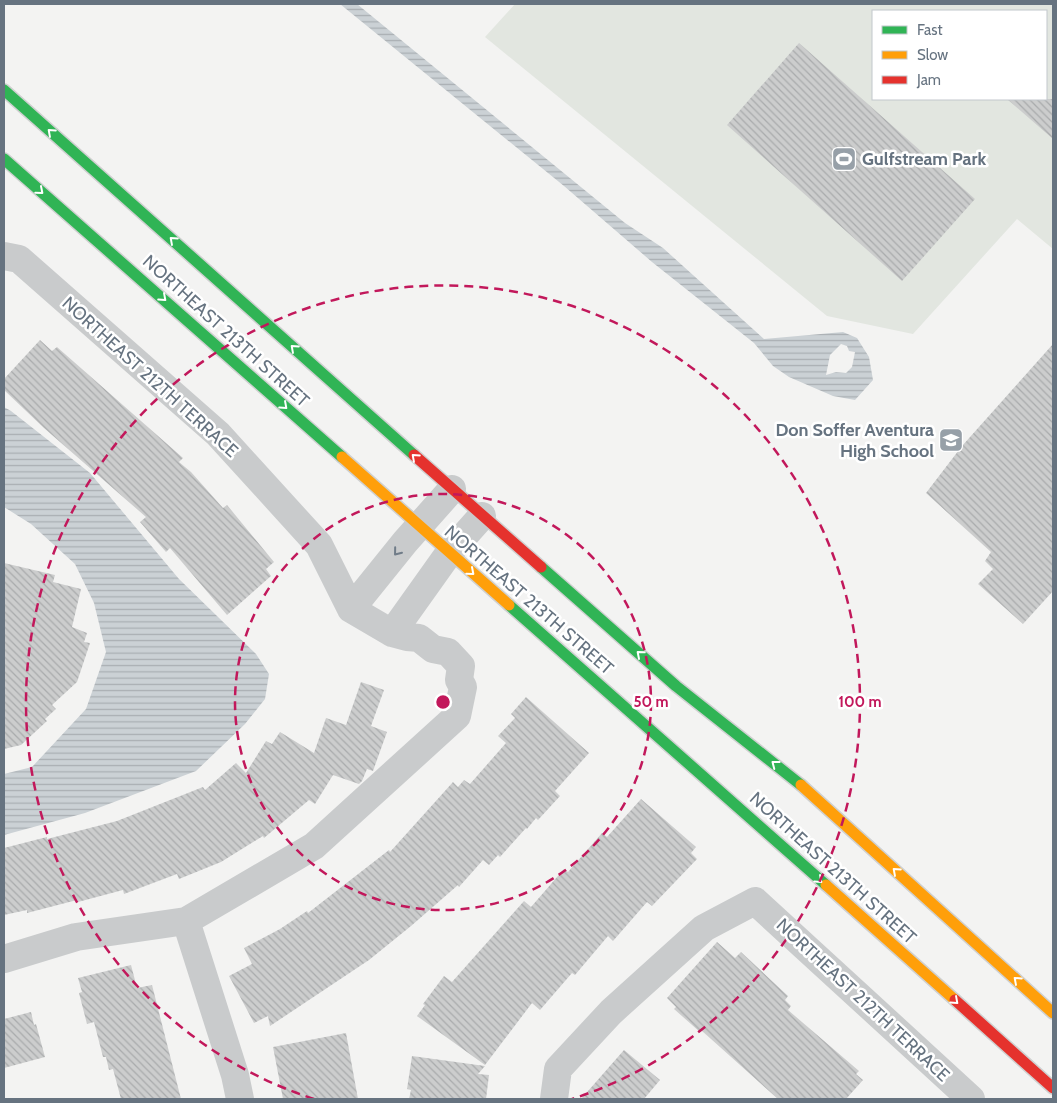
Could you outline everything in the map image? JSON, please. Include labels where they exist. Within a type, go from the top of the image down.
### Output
[{"type":"street","name":"NORTHEAST 213TH STREET","points":[[4,90],[482,516],[676,686],[802,786],[1053,1013]]},
{"type":"street","name":"NORTHEAST 213TH STREET","points":[[4,159],[722,792],[1053,1088]]},
{"type":"street","name":"NORTHEAST 212TH TERRACE","points":[[4,256],[19,260],[218,434],[319,545],[351,609]]},
{"type":"street","points":[[4,959],[76,937],[186,921],[314,846],[457,716],[461,666],[448,652],[433,649],[419,638],[392,633],[351,609],[452,489]]},
{"type":"street","points":[[392,633],[449,553],[482,516]]},
{"type":"street","name":"NORTHEAST 212TH TERRACE","points":[[554,1099],[558,1069],[611,1012],[704,928],[755,901],[971,1099]]},
{"type":"street","points":[[186,921],[235,1075],[240,1099]]},
{"type":"shaded area","points":[[340,4],[357,4],[625,223],[663,248],[764,339],[843,332],[857,338],[869,357],[873,380],[855,400],[833,396],[789,377],[773,366],[754,343],[652,262],[564,186]],"holes":[[[841,344],[847,346],[849,351],[855,352],[852,367],[846,373],[836,372],[826,375],[830,355]]]},
{"type":"shaded area","name":"Gulfstream Park","points":[[515,4],[1053,4],[1053,249],[1017,219],[913,334],[827,316],[485,37]]},
{"type":"shaded area","points":[[4,407],[90,473],[179,579],[256,654],[269,674],[265,699],[245,724],[196,771],[85,813],[4,835],[4,774],[32,767],[86,709],[106,652],[94,603],[75,564],[31,524],[4,507]]},
{"type":"building","points":[[799,43],[975,199],[902,281],[727,125]]},
{"type":"building","points":[[1053,99],[1053,139],[1008,100]]},
{"type":"building","points":[[40,340],[52,351],[57,347],[183,458],[179,462],[191,472],[223,508],[227,505],[274,562],[266,569],[271,576],[227,615],[170,548],[166,552],[140,522],[146,517],[44,428],[4,390],[4,379]]},
{"type":"building","points":[[1053,344],[1053,591],[1023,624],[978,584],[993,569],[985,561],[991,552],[926,493],[962,446]]},
{"type":"building","points":[[4,563],[55,575],[53,582],[81,589],[72,627],[87,633],[84,642],[90,643],[77,682],[52,705],[56,709],[45,719],[47,721],[21,745],[4,749]]},
{"type":"building","points":[[361,682],[384,690],[371,726],[387,732],[373,771],[367,769],[359,784],[333,775],[315,804],[309,800],[264,838],[263,836],[221,862],[179,879],[177,874],[124,894],[123,890],[27,913],[27,910],[4,915],[4,848],[117,821],[203,787],[205,790],[236,763],[246,773],[266,741],[272,744],[280,732],[314,753],[326,718],[346,725]]},
{"type":"building","points":[[526,697],[589,753],[555,791],[560,796],[538,820],[536,818],[526,828],[500,857],[498,855],[489,865],[483,860],[459,887],[458,885],[369,960],[270,1026],[268,1016],[254,1023],[229,976],[252,964],[244,948],[280,929],[307,911],[308,913],[389,850],[390,852],[453,782],[458,787],[464,780],[470,784],[506,743],[498,736],[515,718],[511,714]]},
{"type":"building","points":[[641,799],[696,847],[691,853],[697,859],[652,906],[647,902],[613,941],[608,936],[575,975],[572,973],[540,1010],[532,1003],[485,1065],[417,1016],[425,1005],[423,1004],[444,976],[452,982],[524,901],[531,907],[564,869],[568,872],[602,833],[607,837]]},
{"type":"building","points":[[717,942],[735,958],[741,952],[788,996],[785,1000],[791,1006],[788,1010],[859,1071],[856,1074],[863,1080],[846,1099],[778,1099],[701,1030],[700,1032],[674,1009],[676,1007],[667,998]]},
{"type":"building","points":[[131,965],[137,988],[152,985],[181,1099],[121,1099],[113,1069],[109,1070],[106,1057],[103,1057],[94,1022],[87,1024],[79,993],[82,992],[78,978]]},
{"type":"building","points":[[31,1012],[45,1057],[4,1068],[4,1019]]},
{"type":"building","points":[[346,1033],[358,1099],[283,1099],[273,1047]]},
{"type":"building","points":[[624,1050],[660,1080],[644,1099],[581,1099]]},
{"type":"building","points":[[412,1056],[485,1066],[478,1074],[489,1075],[486,1099],[409,1099],[411,1090],[407,1089]]},
{"type":"traffic: fast","points":[[4,90],[414,455]]},
{"type":"traffic: fast","points":[[4,159],[342,457]]},
{"type":"traffic: fast","points":[[541,567],[676,686],[801,785]]},
{"type":"traffic: fast","points":[[509,605],[826,885]]},
{"type":"traffic: slow","points":[[342,457],[509,605]]},
{"type":"traffic: slow","points":[[801,785],[1053,1013]]},
{"type":"traffic: slow","points":[[826,885],[955,1000]]},
{"type":"traffic: jam","points":[[414,455],[541,567]]},
{"type":"traffic: jam","points":[[955,1000],[1053,1088]]},
{"type":"place","name":"Gulfstream Park","points":[[844,159]]},
{"type":"place","name":"Don Soffer Aventura High School","points":[[951,440]]}]
